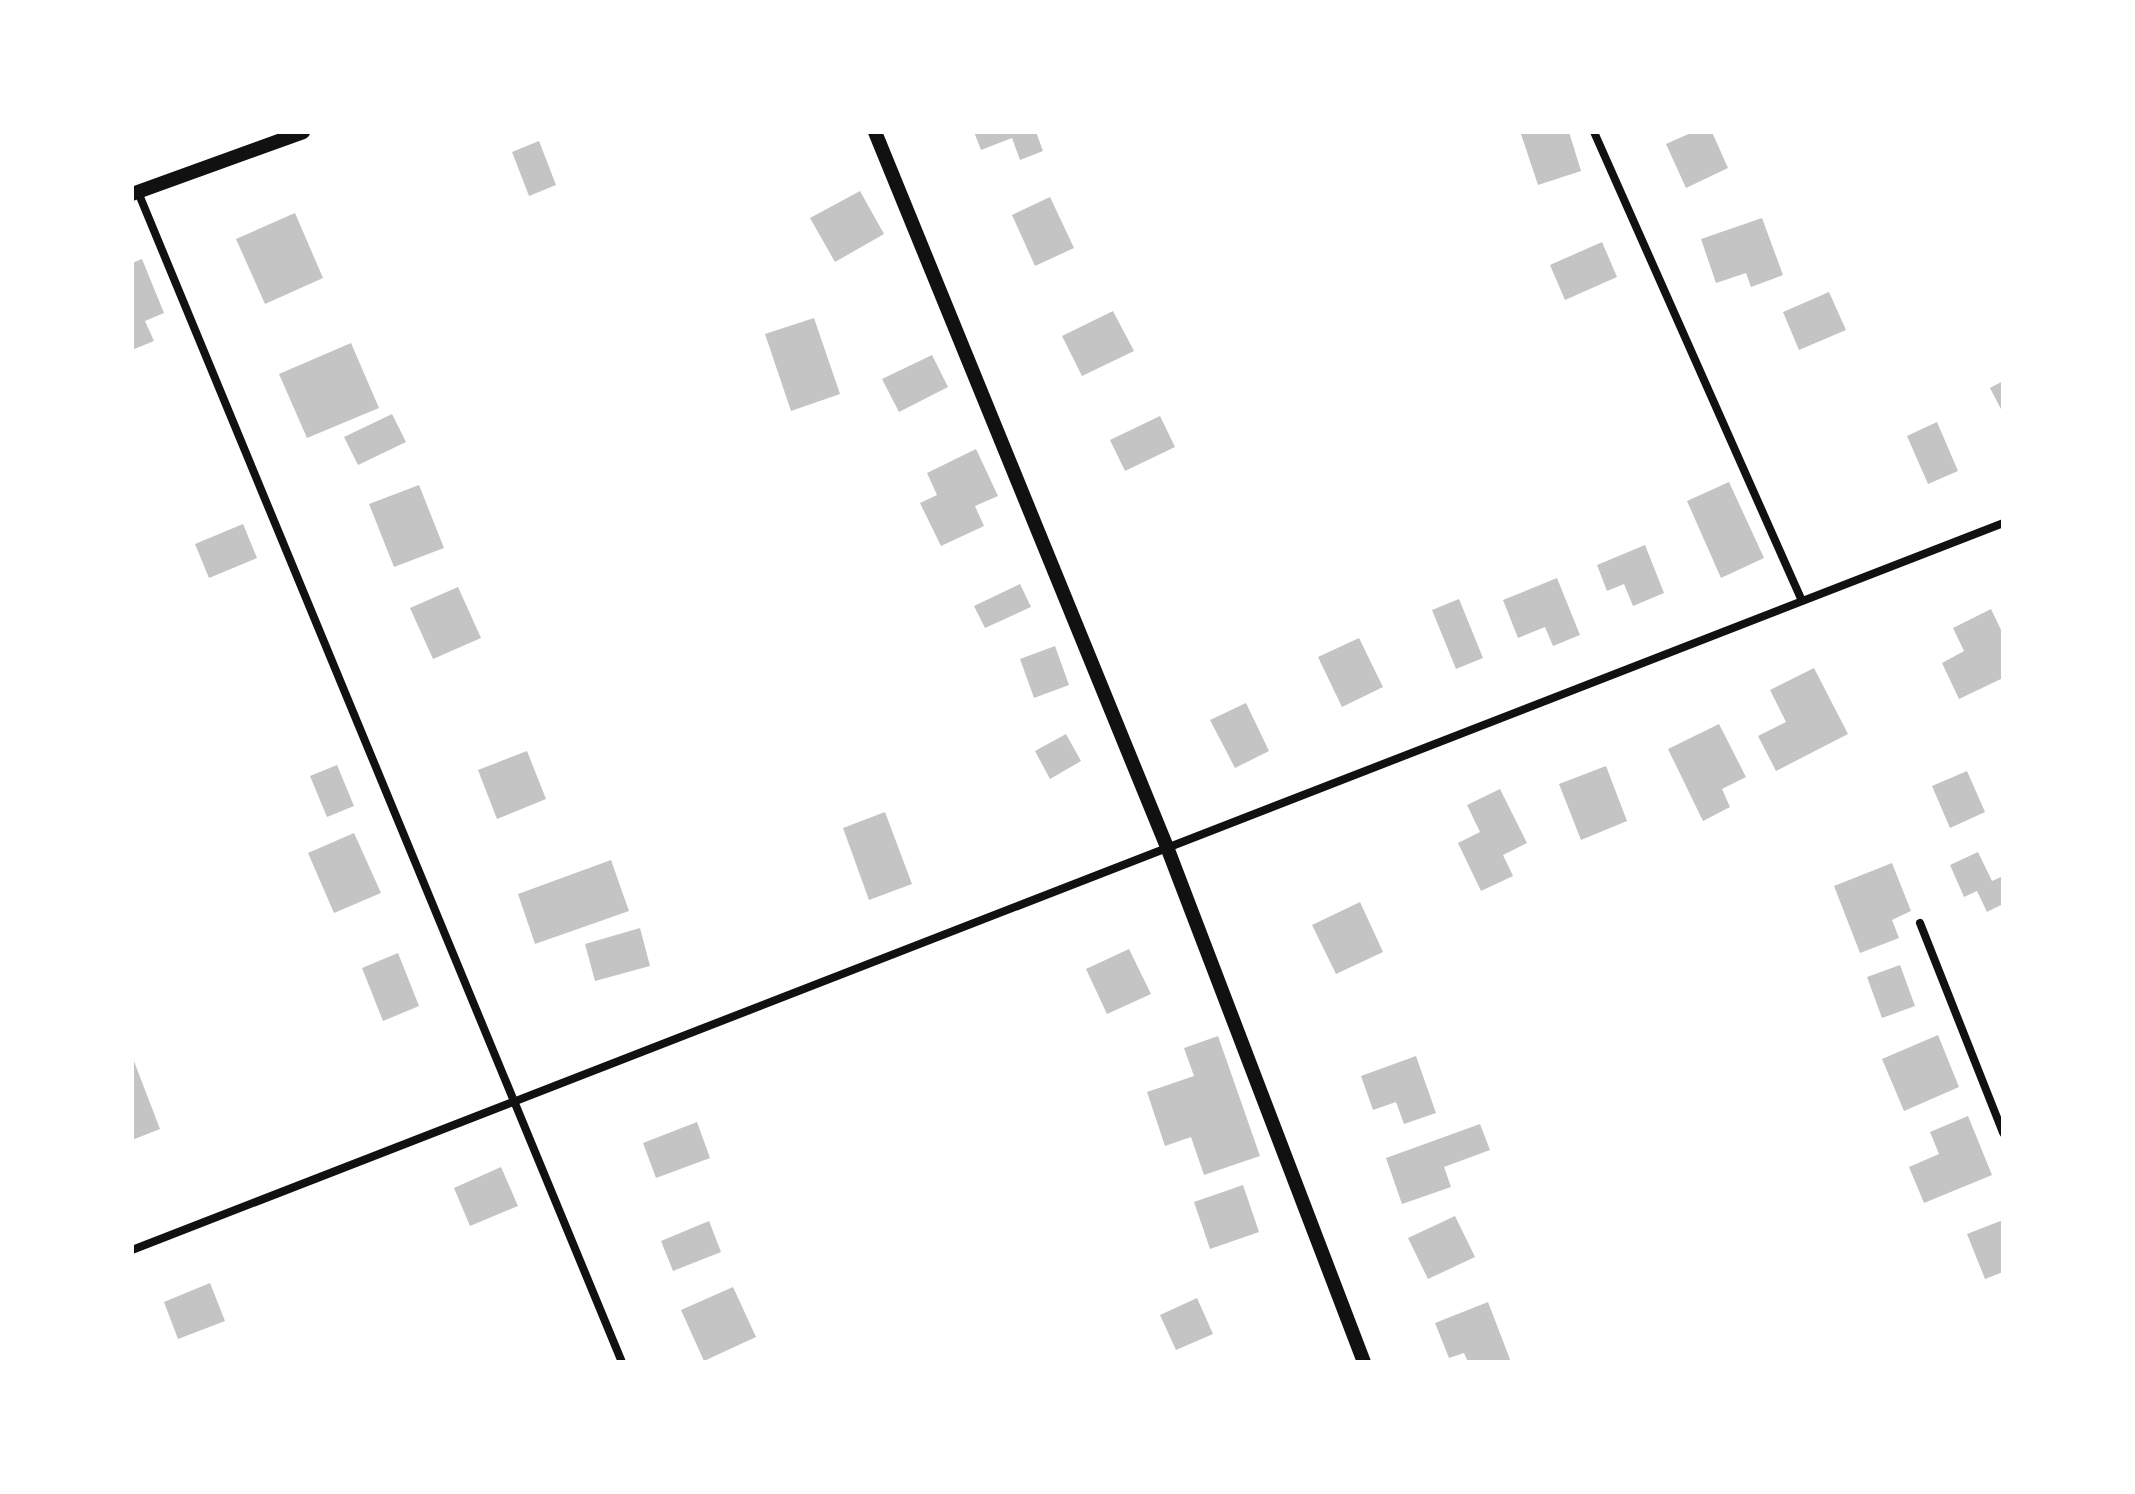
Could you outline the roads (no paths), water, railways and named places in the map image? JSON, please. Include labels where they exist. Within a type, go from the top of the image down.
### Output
[{"type":"street","points":[[135,193],[303,132]]},
{"type":"street","points":[[875,132],[1167,847],[1364,1362]]},
{"type":"street","points":[[1594,132],[1802,601]]},
{"type":"street","points":[[132,177],[135,193],[622,1362]]},
{"type":"street","points":[[132,1250],[2003,523]]},
{"type":"street","points":[[1920,923],[2003,1133]]}]
